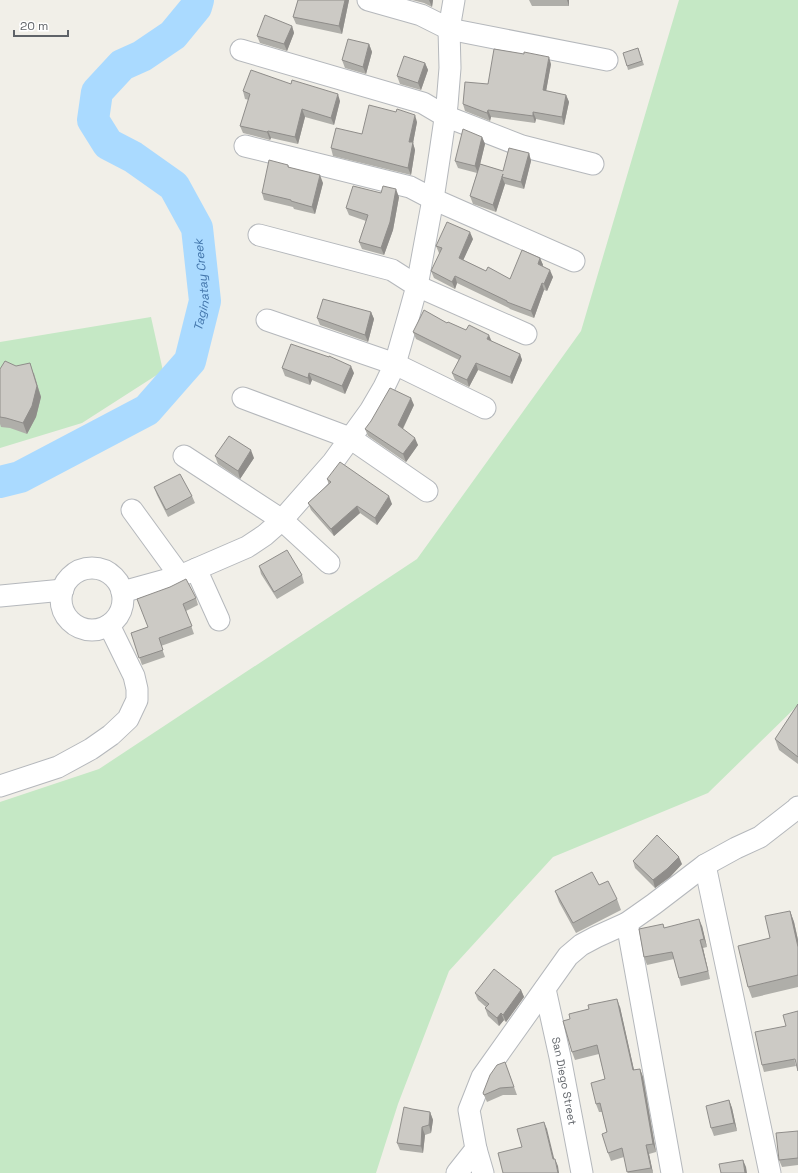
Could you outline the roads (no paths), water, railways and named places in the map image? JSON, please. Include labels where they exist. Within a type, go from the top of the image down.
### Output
[{"type":"street","points":[[368,0],[421,15],[449,29],[607,60]]},
{"type":"street","points":[[122,592],[188,573],[247,548],[265,535],[282,520],[333,462],[370,411],[384,387],[394,364],[409,315],[433,199],[445,116],[450,68],[449,29],[454,0]]},
{"type":"street","points":[[241,50],[423,102],[445,116],[522,146],[592,164]]},
{"type":"street","points":[[245,146],[410,187],[433,199],[574,261]]},
{"type":"street","points":[[259,235],[392,270],[416,286],[526,334]]},
{"type":"street","points":[[267,320],[394,364],[485,408]]},
{"type":"street","points":[[243,398],[350,438],[427,491]]},
{"type":"street","points":[[184,456],[282,520],[329,563]]},
{"type":"street","points":[[132,510],[188,573],[219,620]]},
{"type":"street","points":[[96,568],[108,572],[117,580],[122,592],[123,601],[121,611],[116,619],[102,629],[86,629],[78,626],[66,615],[63,608],[63,590],[67,581],[74,574],[83,569],[96,568]]},
{"type":"street","points":[[0,596],[63,590]]},
{"type":"street","points":[[0,786],[58,767],[101,742],[128,719],[137,700],[137,689],[134,676],[109,625]]},
{"type":"street","points":[[483,1173],[476,1149],[469,1110],[482,1077],[568,956],[581,945],[627,923],[705,865],[760,837],[797,811]]},
{"type":"street","points":[[705,865],[770,1173]]},
{"type":"street","points":[[627,923],[672,1173]]},
{"type":"street","name":"San Diego Street","points":[[545,989],[560,1057],[582,1173]]},
{"type":"street","points":[[457,1173],[476,1149]]},
{"type":"waterway","name":"Taginatay Creek","points":[[0,482],[20,477],[147,410],[190,361],[205,301],[197,228],[174,186],[133,157],[108,144],[93,120],[97,92],[122,65],[142,56],[173,35],[196,7],[198,0]]}]
